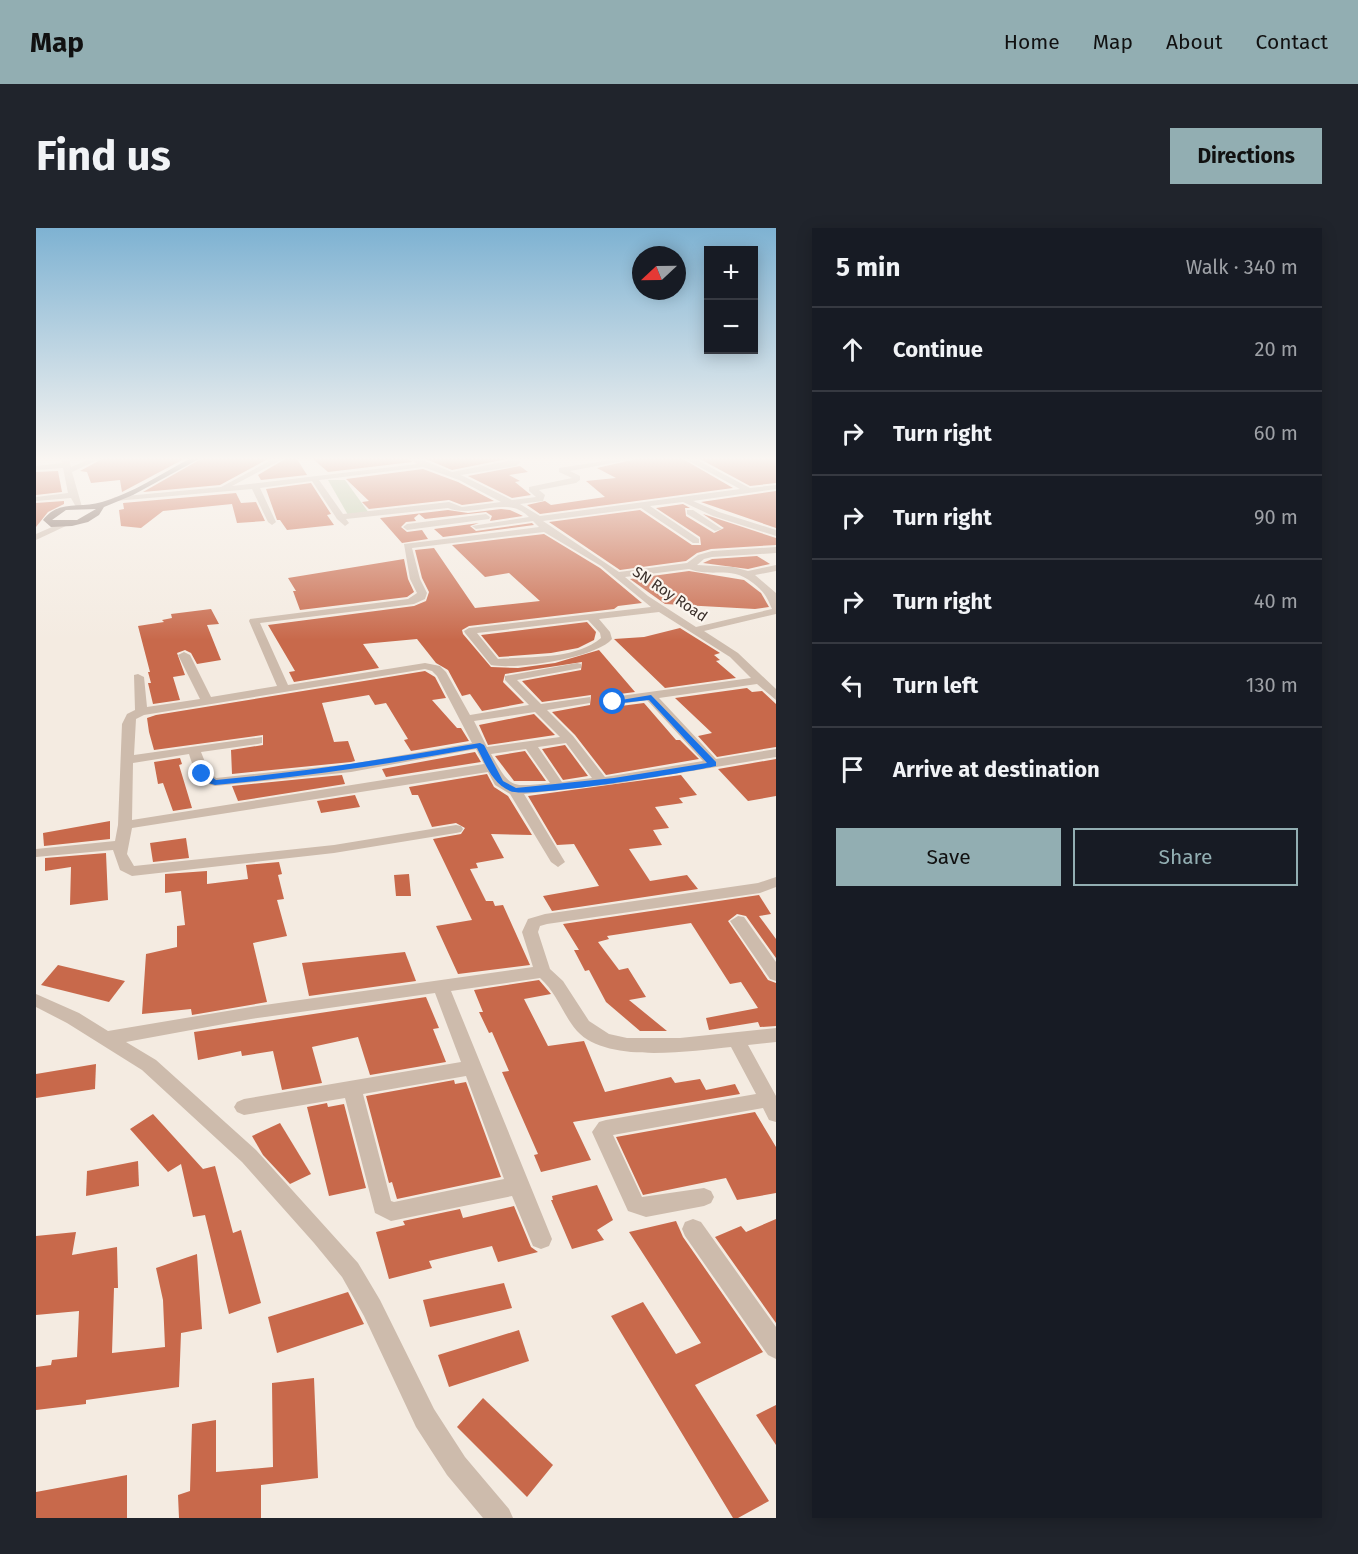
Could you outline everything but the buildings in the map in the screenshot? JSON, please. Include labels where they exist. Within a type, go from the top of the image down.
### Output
[{"type":"main road","points":[[49,522],[64,525],[81,519]]},
{"type":"street","points":[[400,519],[423,545]]},
{"type":"street","points":[[407,527],[471,519]]},
{"type":"street","points":[[465,520],[475,526],[528,519]]},
{"type":"street","name":"SN Roy Road","points":[[538,519],[546,529],[604,564],[660,609],[734,654],[770,688]]},
{"type":"street","points":[[664,519],[696,541]]},
{"type":"street","points":[[704,519],[718,529]]},
{"type":"street","points":[[732,519],[776,534]]},
{"type":"street","points":[[36,526],[49,522]]},
{"type":"street","points":[[36,537],[64,525]]},
{"type":"street","points":[[283,687],[254,621],[416,600],[421,597],[422,593],[415,579],[407,546],[546,529]]},
{"type":"street","points":[[690,566],[701,557],[712,554],[776,550]]},
{"type":"street","points":[[616,575],[690,566],[699,570],[733,569],[747,574],[772,594],[776,609],[695,630]]},
{"type":"street","points":[[747,574],[776,568]]},
{"type":"street","points":[[590,616],[605,632],[607,639],[602,646],[577,652],[495,663],[469,631],[590,616],[660,609]]},
{"type":"street","points":[[184,655],[207,700]]},
{"type":"street","points":[[456,829],[333,849],[132,871],[125,867],[122,861],[121,845],[125,825],[128,724],[131,717],[141,712],[207,700],[425,666],[436,668],[442,674],[500,782],[515,790],[558,862]]},
{"type":"street","points":[[577,666],[509,678],[569,739],[601,781]]},
{"type":"street","points":[[138,677],[141,712]]},
{"type":"street","points":[[613,702],[770,688]]},
{"type":"street","points":[[651,698],[713,764]]},
{"type":"street","points":[[466,719],[586,700]]},
{"type":"street","points":[[194,750],[202,774],[208,780],[215,782],[351,768],[482,748],[569,739]]},
{"type":"street","points":[[127,760],[258,740]]},
{"type":"street","points":[[529,744],[558,785]]},
{"type":"street","points":[[515,790],[601,781],[776,753]]},
{"type":"street","points":[[125,825],[492,767]]},
{"type":"street","points":[[36,853],[121,845]]},
{"type":"street","points":[[543,972],[530,932],[534,923],[545,919],[760,888],[776,882]]},
{"type":"street","points":[[738,921],[776,975]]},
{"type":"street","points":[[108,1038],[251,1013],[543,972],[553,978],[576,1018],[591,1034],[610,1042],[643,1046],[776,1035]]},
{"type":"street","points":[[441,986],[474,1067],[515,1179],[541,1239]]},
{"type":"street","points":[[36,1000],[108,1038],[149,1065],[249,1156],[350,1270],[425,1418],[456,1466],[500,1518]]},
{"type":"street","points":[[704,1197],[646,1208],[635,1204],[602,1137],[602,1132],[606,1128],[772,1107],[736,1039]]},
{"type":"street","points":[[244,1107],[474,1067]]},
{"type":"street","points":[[352,1089],[382,1206],[386,1210],[391,1212],[509,1188],[514,1185],[515,1179]]},
{"type":"street","points":[[693,1229],[776,1347]]},
{"type":"route","points":[[202,774],[208,780],[215,782],[284,776],[351,768],[480,745],[500,782],[508,789],[515,790],[614,780],[713,764],[651,698],[613,702]]}]
